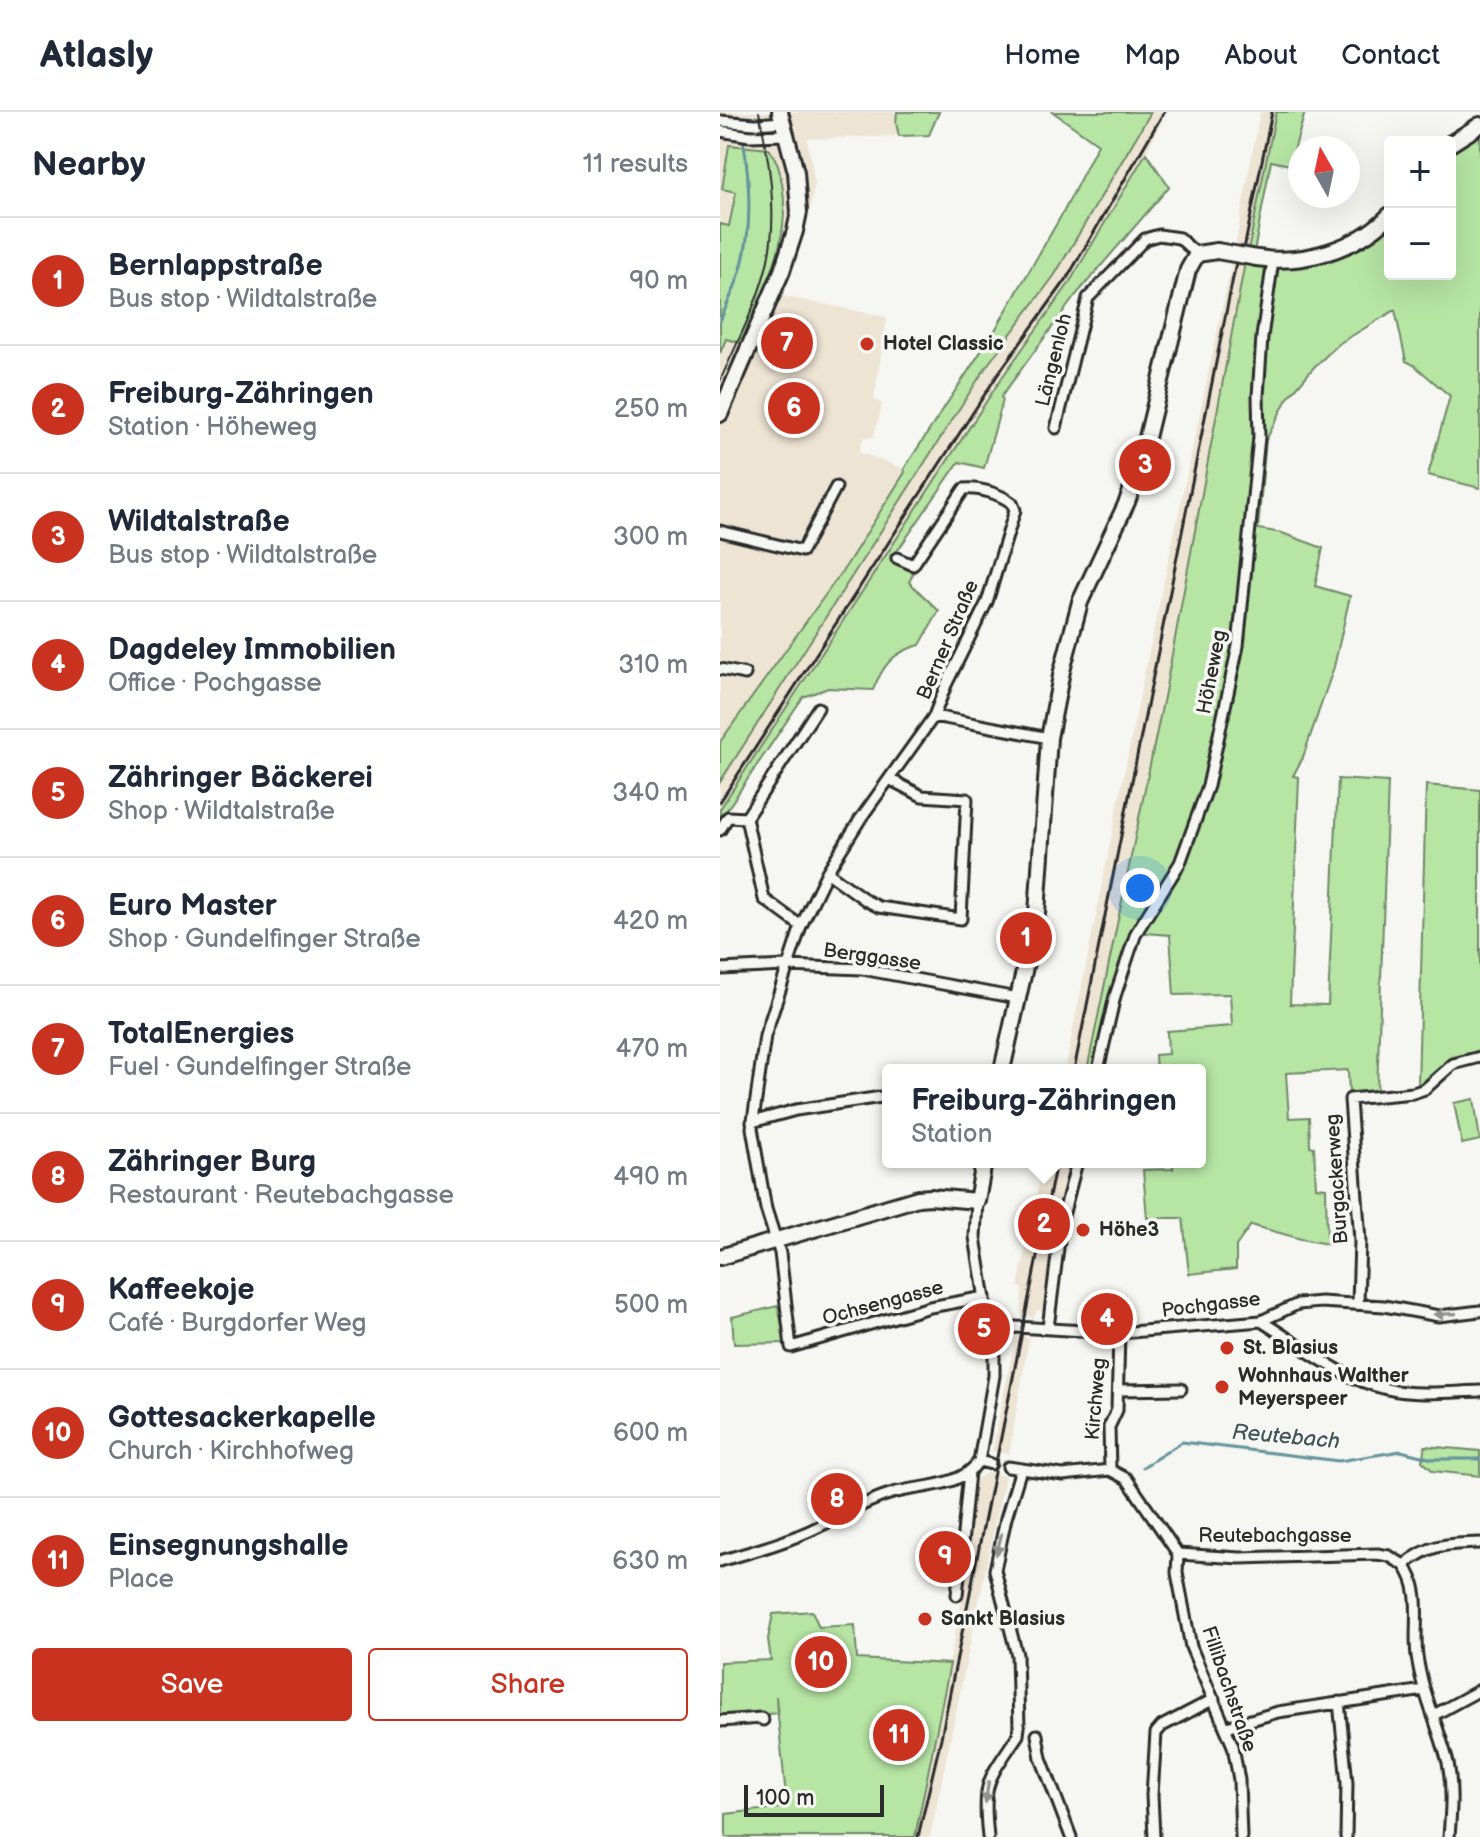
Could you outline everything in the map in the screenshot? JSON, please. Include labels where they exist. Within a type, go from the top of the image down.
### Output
[{"type":"street","points":[[720,121],[783,123]]},
{"type":"street","points":[[720,131],[750,136],[783,123]]},
{"type":"street","points":[[720,414],[782,271],[795,231],[799,199],[796,172],[783,123]]},
{"type":"street","points":[[1456,140],[1480,125]]},
{"type":"street","points":[[1003,1064],[1037,913],[1049,738],[1062,671],[1080,602],[1132,490],[1188,270],[1197,254],[1217,251],[1265,259],[1300,258],[1340,248],[1370,232],[1384,220]]},
{"type":"street","name":"Längenloh","points":[[1056,428],[1088,298],[1145,239],[1159,235],[1179,238],[1197,254]]},
{"type":"street","name":"Höheweg","points":[[1099,1064],[1115,996],[1136,933],[1180,863],[1208,786],[1238,646],[1259,437],[1265,259]]},
{"type":"street","points":[[720,531],[802,551],[836,487]]},
{"type":"street","name":"Berner Straße","points":[[791,1347],[780,1253],[762,1190],[752,1122],[765,1036],[801,926],[827,872],[861,818],[934,716],[987,602],[1015,510],[1012,503],[999,495],[964,489],[913,565],[897,558]]},
{"type":"street","points":[[720,669],[745,674]]},
{"type":"street","points":[[801,926],[764,899],[746,818],[818,708]]},
{"type":"street","name":"Berner Straße","points":[[934,716],[1049,738]]},
{"type":"street","points":[[827,872],[879,907],[961,919],[967,799],[922,796],[891,780]]},
{"type":"street","points":[[720,830],[728,817],[746,818]]},
{"type":"street","name":"Berggasse","points":[[720,969],[787,966],[862,969],[1017,998]]},
{"type":"street","name":"Burgackerweg","points":[[1358,1303],[1360,1241],[1350,1099],[1413,1093],[1425,1089],[1453,1064],[1480,1057]]},
{"type":"street","points":[[752,1122],[809,1108],[882,1097]]},
{"type":"street","points":[[720,1561],[795,1537],[878,1497],[938,1485],[969,1472],[979,1461],[994,1376],[992,1333],[975,1237],[983,1168]]},
{"type":"street","points":[[1048,1328],[1061,1224],[1075,1168]]},
{"type":"street","points":[[720,1257],[918,1198],[977,1201]]},
{"type":"street","name":"Ochsengasse","points":[[791,1347],[930,1307],[985,1297]]},
{"type":"street","name":"Pochgasse","points":[[992,1333],[1016,1327],[1119,1333],[1261,1321],[1298,1304],[1358,1303],[1439,1316],[1480,1311]]},
{"type":"street","points":[[1261,1321],[1351,1377],[1372,1385],[1410,1392],[1480,1391]]},
{"type":"street","name":"Kirchweg","points":[[1110,1470],[1109,1427],[1117,1410],[1119,1333]]},
{"type":"street","points":[[1119,1390],[1181,1389]]},
{"type":"street","points":[[979,1461],[991,1464]]},
{"type":"street","points":[[1008,1467],[1063,1475],[1110,1470]]},
{"type":"street","points":[[988,1837],[987,1781],[1018,1735],[1019,1727],[1017,1655],[995,1570],[1021,1469]]},
{"type":"street","name":"Reutebachgasse","points":[[1110,1470],[1127,1479],[1178,1554],[1305,1558],[1377,1554],[1389,1556],[1404,1565]]},
{"type":"street","points":[[957,1595],[969,1472]]},
{"type":"street","points":[[1449,1837],[1451,1783],[1434,1715],[1424,1690],[1417,1655],[1414,1584],[1404,1565],[1419,1553],[1439,1545],[1480,1543]]},
{"type":"street","name":"Fillibachstraße","points":[[1178,1554],[1177,1573],[1191,1647],[1227,1727],[1239,1780],[1241,1837]]},
{"type":"street","points":[[1227,1727],[1278,1712],[1424,1690]]},
{"type":"street","points":[[1434,1715],[1480,1690]]},
{"type":"street","points":[[1154,1837],[1152,1795],[1156,1733],[1162,1726],[1214,1699]]},
{"type":"street","points":[[1339,1702],[1347,1783],[1346,1837]]},
{"type":"street","points":[[720,1721],[763,1720]]},
{"type":"street","points":[[1037,1735],[1041,1758],[1071,1837]]},
{"type":"shaded area","points":[[720,112],[897,112],[899,136],[807,139],[815,183],[805,232],[782,296],[887,317],[874,399],[882,404],[874,437],[863,438],[859,452],[905,472],[846,566],[720,742],[720,353],[750,275],[730,145],[722,189],[736,192],[729,227],[720,224]]},
{"type":"shaded area","points":[[1151,112],[1166,112],[1146,153],[1068,285],[1003,376],[720,809],[720,782],[986,367],[1054,276]]},
{"type":"shaded area","points":[[1260,112],[1276,112],[1165,692],[1088,1064],[1066,1064],[1141,689],[1235,248]]},
{"type":"shaded area","points":[[1042,1168],[1070,1168],[1059,1212],[1045,1312],[1037,1310],[1034,1318],[1020,1315],[1023,1288],[1018,1287]]},
{"type":"shaded area","points":[[1016,1335],[1029,1338],[1009,1454],[992,1451]]},
{"type":"shaded area","points":[[987,1473],[1005,1476],[930,1837],[915,1837],[964,1589],[975,1479]]},
{"type":"green space","points":[[897,112],[939,112],[929,135],[899,136]]},
{"type":"green space","points":[[1053,112],[1151,112],[1054,276],[986,367],[720,782],[720,742],[846,566],[904,469],[995,330],[1064,211],[1098,144]]},
{"type":"green space","points":[[1276,112],[1305,112],[1298,136],[1288,136],[1288,165],[1271,161],[1254,252],[1248,251]]},
{"type":"green space","points":[[1480,132],[1480,488],[1428,475],[1450,396],[1406,361],[1395,310],[1340,343],[1314,367],[1287,399],[1266,440],[1258,529],[1282,533],[1323,548],[1315,586],[1350,596],[1334,667],[1303,757],[1293,776],[1299,777],[1290,1004],[1328,1005],[1338,779],[1388,782],[1377,1091],[1349,1094],[1348,1070],[1286,1073],[1289,1118],[1309,1117],[1316,1187],[1326,1188],[1327,1244],[1251,1225],[1236,1246],[1236,1269],[1189,1274],[1183,1218],[1147,1218],[1143,1170],[1206,1168],[1206,1064],[1156,1064],[1155,1055],[1168,1054],[1167,1031],[1232,1026],[1230,994],[1174,995],[1170,935],[1133,932],[1095,1064],[1088,1064],[1165,692],[1245,262],[1323,246],[1358,231],[1384,211],[1384,280],[1456,280],[1456,144]]},
{"type":"green space","points":[[729,145],[769,149],[778,165],[784,203],[775,263],[745,339],[741,343],[726,339],[720,353],[720,224],[729,226],[736,192],[722,189]]},
{"type":"green space","points":[[1146,153],[1169,187],[1075,296],[1001,397],[1003,400],[984,468],[959,462],[891,560],[914,572],[909,582],[939,611],[920,645],[903,651],[890,661],[873,690],[828,688],[803,697],[720,820],[720,809],[1003,376],[1068,285]]},
{"type":"green space","points":[[1426,785],[1480,790],[1480,1052],[1451,1059],[1418,1086]]},
{"type":"green space","points":[[1474,1099],[1480,1140],[1462,1144],[1454,1103]]},
{"type":"green space","points":[[778,1306],[786,1343],[734,1344],[732,1317]]},
{"type":"green space","points":[[1425,1446],[1480,1451],[1480,1476],[1433,1471],[1422,1461]]},
{"type":"green space","points":[[812,1611],[819,1627],[855,1625],[857,1659],[950,1664],[915,1837],[726,1837],[726,1814],[787,1807],[776,1696],[777,1713],[720,1719],[720,1662],[771,1660],[768,1639],[773,1614]]},
{"type":"waterway","points":[[720,321],[739,275],[747,242],[749,189],[743,138]]},
{"type":"waterway","name":"Reutebach","points":[[1143,1467],[1182,1442],[1339,1461],[1401,1451],[1433,1459],[1480,1459]]},
{"type":"tram line","points":[[720,381],[759,291],[771,242],[771,186],[759,112]]},
{"type":"railway","points":[[720,802],[998,374],[1066,280],[1164,112]]},
{"type":"railway","points":[[1244,249],[1272,112]]},
{"type":"railway","points":[[1075,1064],[1236,263]]},
{"type":"railway","points":[[918,1837],[941,1738],[1055,1168]]},
{"type":"place","name":"TotalEnergies","points":[[787,343]]},
{"type":"place","name":"Hotel Classic","points":[[867,344]]},
{"type":"place","name":"Euro Master","points":[[794,408]]},
{"type":"place","name":"Wildtalstraße","points":[[1145,465]]},
{"type":"place","name":"Bernlappstraße","points":[[1026,938]]},
{"type":"place","name":"Freiburg-Zähringen","points":[[1044,1224]]},
{"type":"place","name":"Höhe3","points":[[1083,1230]]},
{"type":"place","name":"Dagdeley Immobilien","points":[[1107,1319]]},
{"type":"place","name":"Zähringer Bäckerei","points":[[984,1329]]},
{"type":"place","name":"St. Blasius","points":[[1227,1348]]},
{"type":"place","name":"Wohnhaus Walther Meyerspeer","points":[[1222,1387]]},
{"type":"place","name":"Zähringer Burg","points":[[837,1499]]},
{"type":"place","name":"Kaffeekoje","points":[[945,1557]]},
{"type":"place","name":"Sankt Blasius","points":[[925,1619]]},
{"type":"place","name":"Gottesackerkapelle","points":[[821,1662]]},
{"type":"place","name":"Einsegnungshalle","points":[[899,1735]]}]
